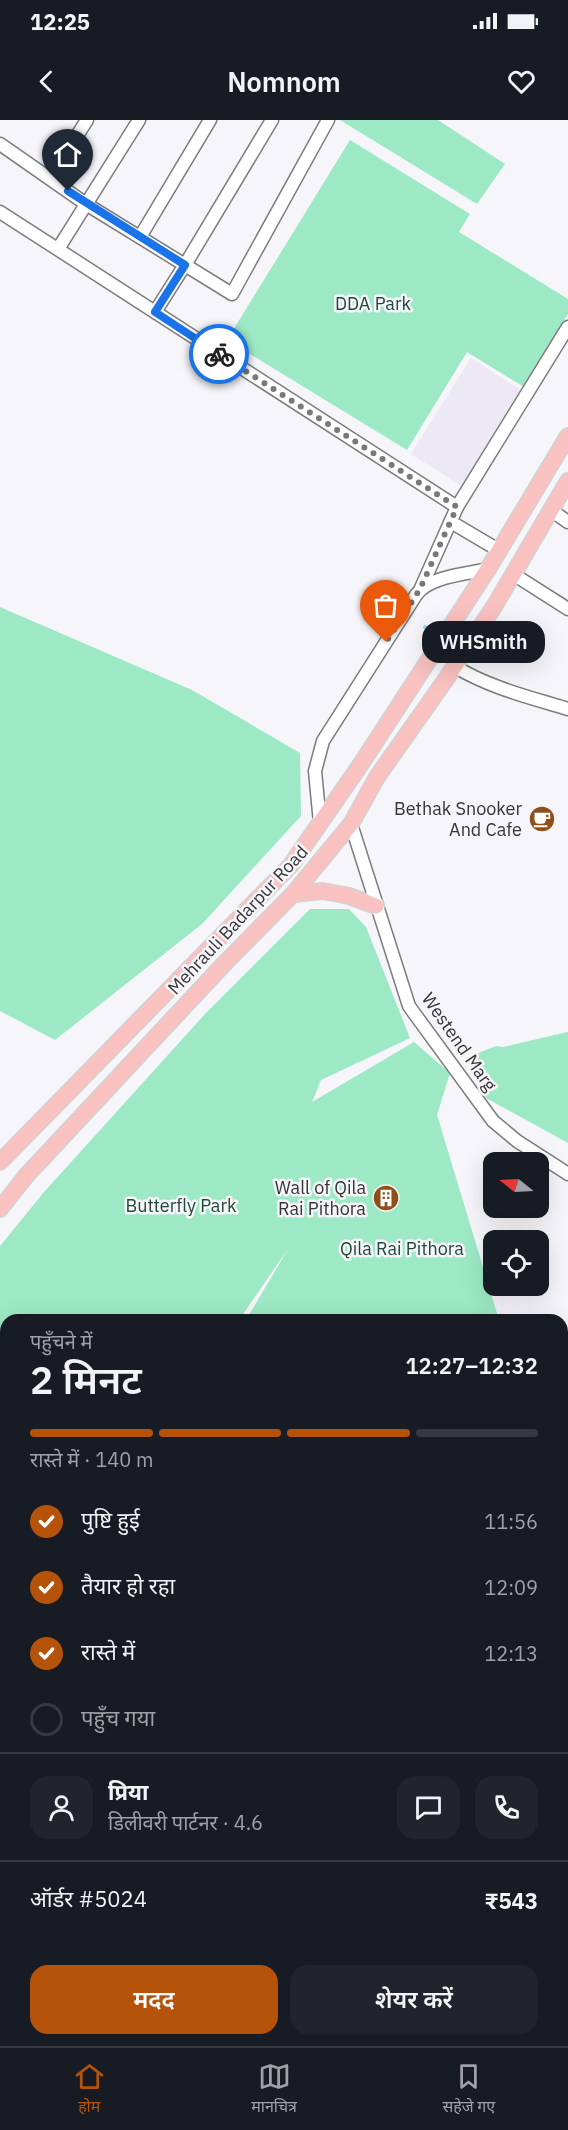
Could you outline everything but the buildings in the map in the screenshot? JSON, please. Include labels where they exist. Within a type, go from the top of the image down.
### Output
[{"type":"main road","name":"Mehrauli Badarpur Road","points":[[0,1162],[291,865],[361,764],[500,551],[568,436]]},
{"type":"main road","name":"Mehrauli Badarpur Road","points":[[0,1209],[48,1152],[223,964],[293,894],[351,824],[377,777],[454,666],[513,574],[568,481]]},
{"type":"main road","points":[[293,894],[323,891],[349,896],[376,906]]},
{"type":"street","points":[[50,178],[87,120]]},
{"type":"street","points":[[58,249],[139,120]]},
{"type":"street","points":[[140,237],[210,120]]},
{"type":"street","points":[[155,312],[272,120]]},
{"type":"street","points":[[0,144],[86,204],[232,294],[328,120]]},
{"type":"street","points":[[0,212],[457,507]]},
{"type":"street","points":[[320,823],[315,771],[323,741],[420,589],[457,507],[568,327]]},
{"type":"street","points":[[551,510],[568,522]]},
{"type":"street","points":[[451,522],[500,551]]},
{"type":"street","points":[[420,589],[433,581],[488,569]]},
{"type":"street","points":[[513,574],[568,609]]},
{"type":"street","points":[[454,666],[475,679],[568,709]]},
{"type":"street","name":"Westend Marg","points":[[351,824],[409,1006],[493,1121],[517,1141],[568,1174]]},
{"type":"shaded area","points":[[471,358],[521,390],[461,486],[411,454]]},
{"type":"green space","points":[[340,120],[438,120],[505,164],[477,204]]},
{"type":"green space","name":"DDA Park","points":[[350,140],[470,214],[459,232],[568,299],[568,314],[524,387],[467,352],[407,450],[227,340]]},
{"type":"green space","points":[[0,607],[192,690],[300,753],[301,816],[202,924],[55,1040],[0,1011]]},
{"type":"green space","name":"Butterfly Park","points":[[310,909],[349,909],[366,927],[410,1038],[321,1080],[312,1102],[414,1042],[450,1073],[437,1115],[483,1267],[483,1296],[492,1296],[497,1314],[250,1314],[288,1249],[243,1314],[0,1314],[0,1246],[44,1192],[205,1014]]},
{"type":"green space","points":[[568,1032],[568,1143],[486,1098],[473,1063],[478,1053],[496,1046],[503,1047]]},
{"type":"waterway","points":[[425,627],[440,636]]},
{"type":"waterway","points":[[447,639],[456,645]]},
{"type":"way so far","points":[[219,354],[457,507],[420,589],[386,642]]},
{"type":"place","name":"WHSmith","points":[[386,642]]},
{"type":"place","name":"Bethak Snooker And Cafe","points":[[542,819]]},
{"type":"place","name":"Wall of Qila Rai Pithora","points":[[386,1198]]},
{"type":"route","points":[[68,191],[185,265],[155,312],[219,354]]},
{"type":"park label","name":"Qila Rai Pithora","points":[[402,1249]]}]
